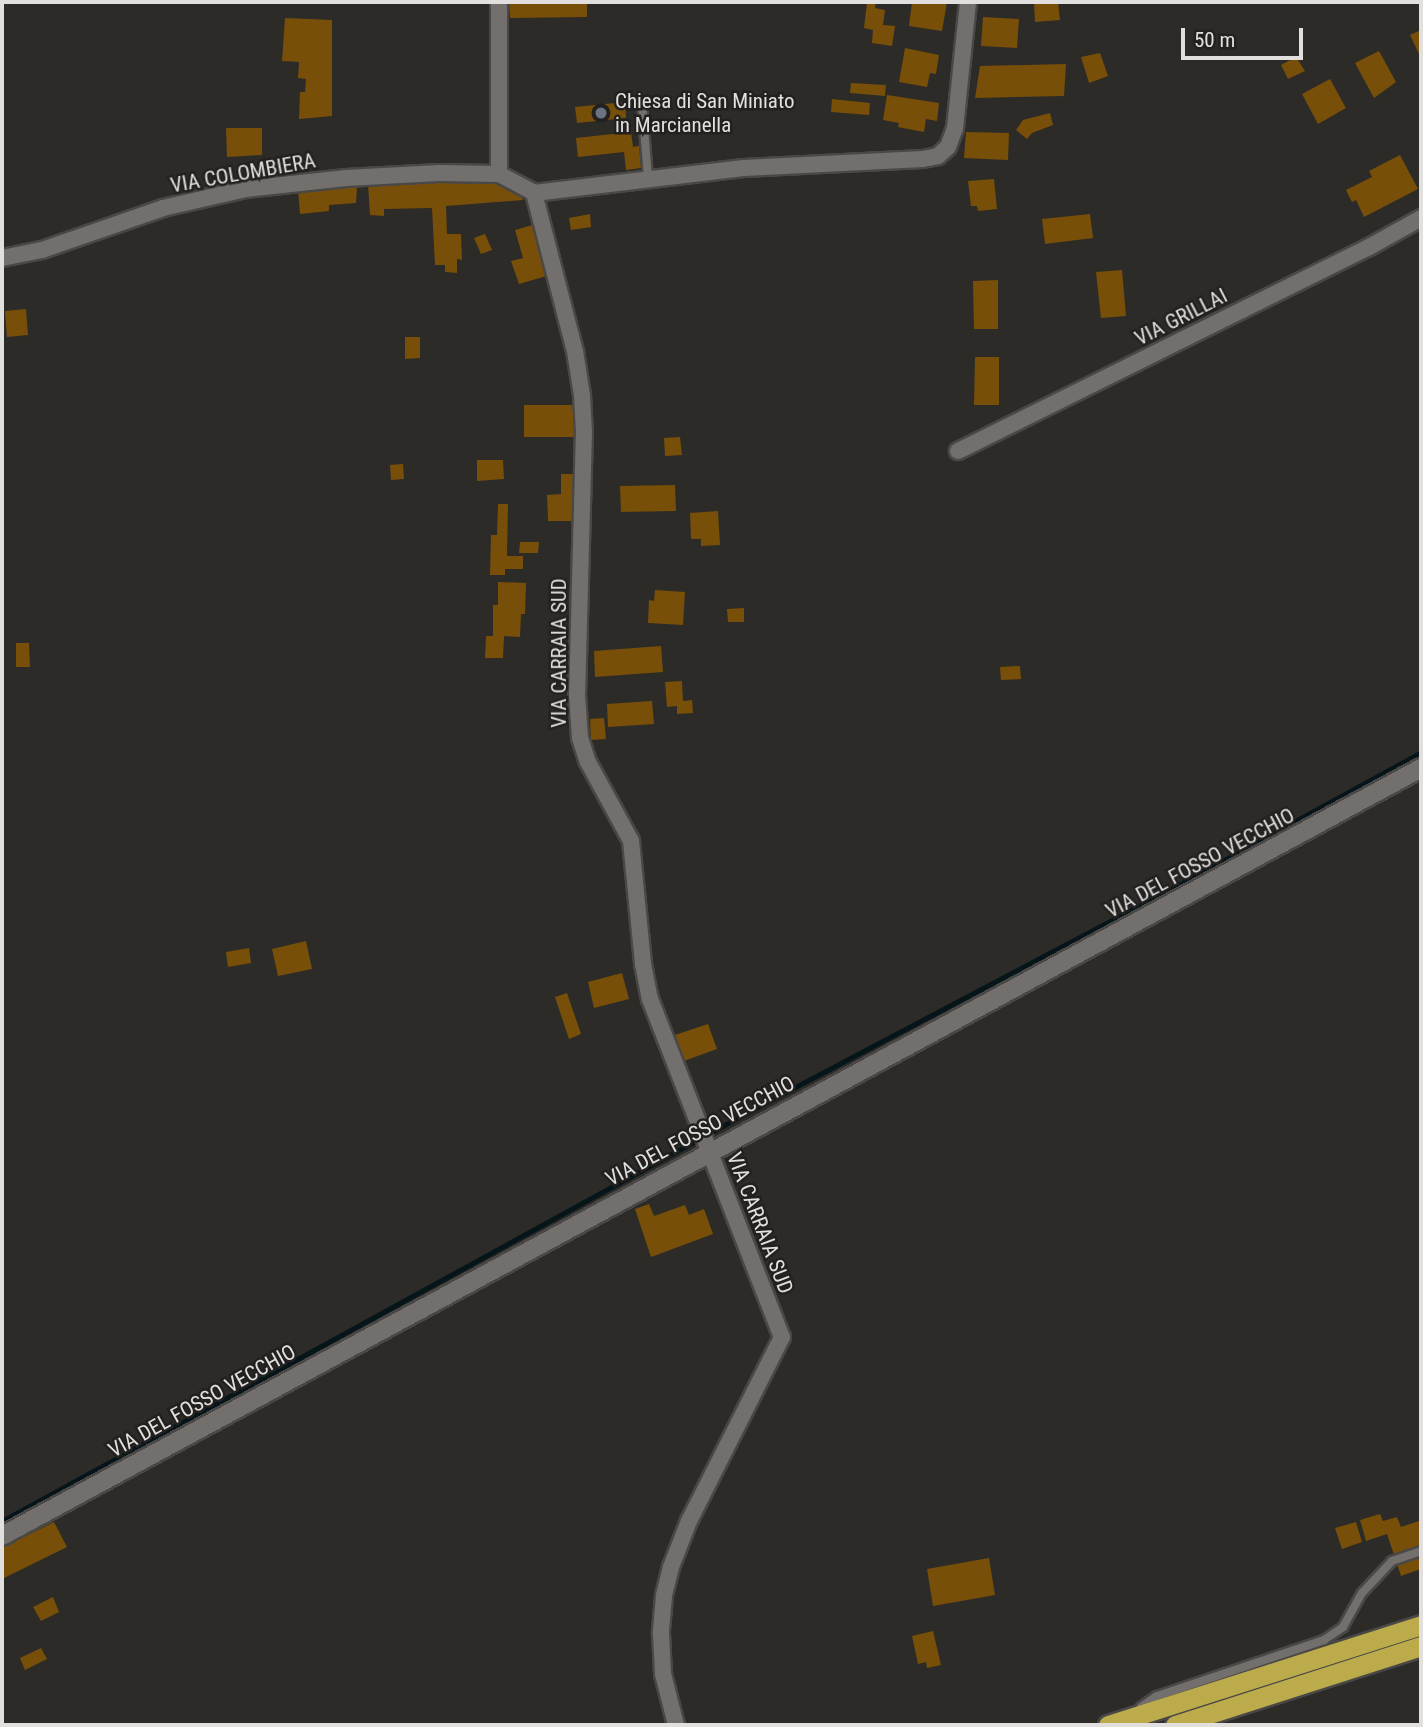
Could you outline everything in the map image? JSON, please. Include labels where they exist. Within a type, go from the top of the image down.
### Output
[{"type":"highway","points":[[1113,1724],[1421,1625]]},
{"type":"highway","points":[[1175,1725],[1421,1646]]},
{"type":"street","points":[[499,2],[499,174],[534,194],[744,168],[938,156],[948,147],[955,128],[968,2]]},
{"type":"street","name":"VIA COLOMBIERA","points":[[2,258],[42,250],[174,205],[245,189],[346,178],[499,174]]},
{"type":"street","name":"VIA CARRAIA SUD","points":[[534,194],[575,351],[582,395],[584,430],[577,695],[580,738],[588,762],[631,841],[647,990],[782,1337],[689,1521],[671,1567],[664,1596],[661,1634],[663,1674],[674,1722]]},
{"type":"street","name":"VIA GRILLAI","points":[[958,451],[1369,247],[1421,218]]},
{"type":"street","name":"VIA DEL FOSSO VECCHIO","points":[[2,1536],[706,1143],[1421,768]]},
{"type":"lane","points":[[642,103],[648,178]]},
{"type":"lane","points":[[1113,1724],[1157,1696],[1324,1640],[1343,1627],[1362,1593],[1392,1561],[1421,1550]]},
{"type":"building","points":[[509,2],[587,2],[587,17],[510,18]]},
{"type":"building","points":[[867,2],[876,2],[875,8],[885,10],[883,25],[895,26],[892,46],[872,43],[873,30],[864,28]]},
{"type":"building","points":[[912,2],[947,2],[942,31],[909,26]]},
{"type":"building","points":[[1034,2],[1058,2],[1060,20],[1035,22]]},
{"type":"building","points":[[983,17],[1019,19],[1017,48],[981,46]]},
{"type":"building","points":[[285,18],[332,20],[332,116],[299,119],[300,92],[305,92],[306,79],[298,78],[299,62],[282,61]]},
{"type":"building","points":[[1421,30],[1421,58],[1410,35]]},
{"type":"building","points":[[905,48],[939,55],[936,74],[930,73],[927,87],[899,82]]},
{"type":"building","points":[[1379,51],[1396,82],[1374,98],[1355,63]]},
{"type":"building","points":[[1100,53],[1108,76],[1089,83],[1081,57]]},
{"type":"building","points":[[1296,57],[1305,71],[1288,79],[1281,65]]},
{"type":"building","points":[[1066,64],[1064,96],[975,98],[980,66]]},
{"type":"building","points":[[1330,79],[1346,108],[1318,124],[1302,94]]},
{"type":"building","points":[[851,83],[886,85],[885,96],[850,93]]},
{"type":"building","points":[[887,95],[939,103],[937,121],[926,119],[924,132],[898,127],[899,123],[883,120]]},
{"type":"building","points":[[832,99],[870,103],[869,115],[831,112]]},
{"type":"building","name":"Chiesa di San Miniato in Marcianella","points":[[625,102],[626,118],[577,123],[575,107]]},
{"type":"building","points":[[1050,113],[1053,125],[1032,133],[1027,139],[1016,130],[1023,120]]},
{"type":"building","points":[[226,128],[262,128],[262,155],[227,157]]},
{"type":"building","points":[[631,132],[633,147],[639,146],[641,168],[626,170],[624,152],[578,157],[576,138]]},
{"type":"building","points":[[966,132],[1009,133],[1008,160],[964,158]]},
{"type":"building","points":[[1400,155],[1418,189],[1364,217],[1356,200],[1352,202],[1346,190],[1372,177],[1369,171]]},
{"type":"building","points":[[994,179],[997,209],[978,211],[977,206],[971,206],[968,181]]},
{"type":"building","points":[[495,180],[516,190],[523,200],[446,206],[447,234],[461,234],[462,260],[457,259],[457,273],[445,272],[445,265],[435,265],[432,208],[384,209],[384,216],[370,215],[368,184]]},
{"type":"building","points":[[357,187],[356,203],[329,205],[329,211],[300,214],[298,189]]},
{"type":"building","points":[[590,214],[591,227],[571,230],[569,218]]},
{"type":"building","points":[[1090,214],[1093,238],[1045,244],[1042,219]]},
{"type":"building","points":[[536,224],[550,275],[519,284],[511,261],[523,258],[515,230]]},
{"type":"building","points":[[485,234],[492,250],[481,254],[474,238]]},
{"type":"building","points":[[1122,270],[1126,316],[1101,318],[1096,272]]},
{"type":"building","points":[[998,280],[998,329],[974,329],[973,281]]},
{"type":"building","points":[[26,309],[28,335],[7,337],[5,311]]},
{"type":"building","points":[[405,337],[420,337],[420,358],[405,359]]},
{"type":"building","points":[[975,357],[999,357],[999,405],[974,405]]},
{"type":"building","points":[[524,405],[576,405],[576,437],[524,437]]},
{"type":"building","points":[[680,437],[682,455],[665,456],[664,438]]},
{"type":"building","points":[[477,460],[503,460],[504,479],[477,481]]},
{"type":"building","points":[[403,464],[404,479],[391,480],[390,465]]},
{"type":"building","points":[[561,474],[577,474],[578,521],[548,521],[547,495],[561,494]]},
{"type":"building","points":[[675,485],[676,511],[621,512],[620,486]]},
{"type":"building","points":[[498,504],[508,504],[507,556],[523,556],[523,569],[505,569],[505,575],[490,575],[491,535],[497,535]]},
{"type":"building","points":[[718,511],[720,545],[701,546],[701,539],[691,539],[690,513]]},
{"type":"building","points":[[520,542],[539,542],[538,553],[519,553]]},
{"type":"building","points":[[498,582],[526,583],[525,614],[521,614],[520,637],[504,636],[503,658],[485,658],[486,636],[493,636],[493,605],[498,605]]},
{"type":"building","points":[[655,590],[685,592],[683,625],[648,623],[649,600],[654,601]]},
{"type":"building","points":[[744,608],[744,622],[728,622],[727,609]]},
{"type":"building","points":[[16,643],[29,643],[30,667],[16,667]]},
{"type":"building","points":[[661,646],[663,672],[595,677],[594,651]]},
{"type":"building","points":[[1020,666],[1021,679],[1001,680],[1000,667]]},
{"type":"building","points":[[682,681],[683,701],[692,700],[693,713],[677,714],[677,706],[667,707],[665,682]]},
{"type":"building","points":[[652,701],[654,724],[608,727],[607,704]]},
{"type":"building","points":[[604,718],[606,739],[591,740],[590,719]]},
{"type":"building","points":[[306,941],[312,969],[278,976],[272,949]]},
{"type":"building","points":[[249,948],[251,963],[228,967],[226,952]]},
{"type":"building","points":[[622,973],[629,999],[594,1008],[588,982]]},
{"type":"building","points":[[567,993],[581,1034],[569,1039],[555,997]]},
{"type":"building","points":[[708,1024],[717,1049],[684,1061],[675,1035]]},
{"type":"building","points":[[649,1204],[654,1216],[685,1205],[689,1215],[704,1209],[713,1234],[651,1257],[635,1209]]},
{"type":"building","points":[[1380,1514],[1383,1521],[1397,1517],[1401,1527],[1419,1521],[1421,1569],[1401,1576],[1387,1534],[1366,1541],[1360,1520]]},
{"type":"building","points":[[54,1522],[67,1547],[4,1578],[2,1548]]},
{"type":"building","points":[[1356,1522],[1362,1542],[1342,1549],[1335,1528]]},
{"type":"building","points":[[989,1558],[995,1595],[933,1606],[927,1569]]},
{"type":"building","points":[[53,1597],[59,1612],[41,1621],[33,1607]]},
{"type":"building","points":[[933,1631],[941,1665],[927,1668],[926,1662],[918,1664],[912,1636]]},
{"type":"building","points":[[41,1648],[47,1659],[25,1670],[20,1658]]},
{"type":"waterway","points":[[2,1521],[761,1105],[1162,894],[1421,752]]},
{"type":"place","name":"Chiesa di San Miniato in Marcianella","points":[[601,113]]}]
